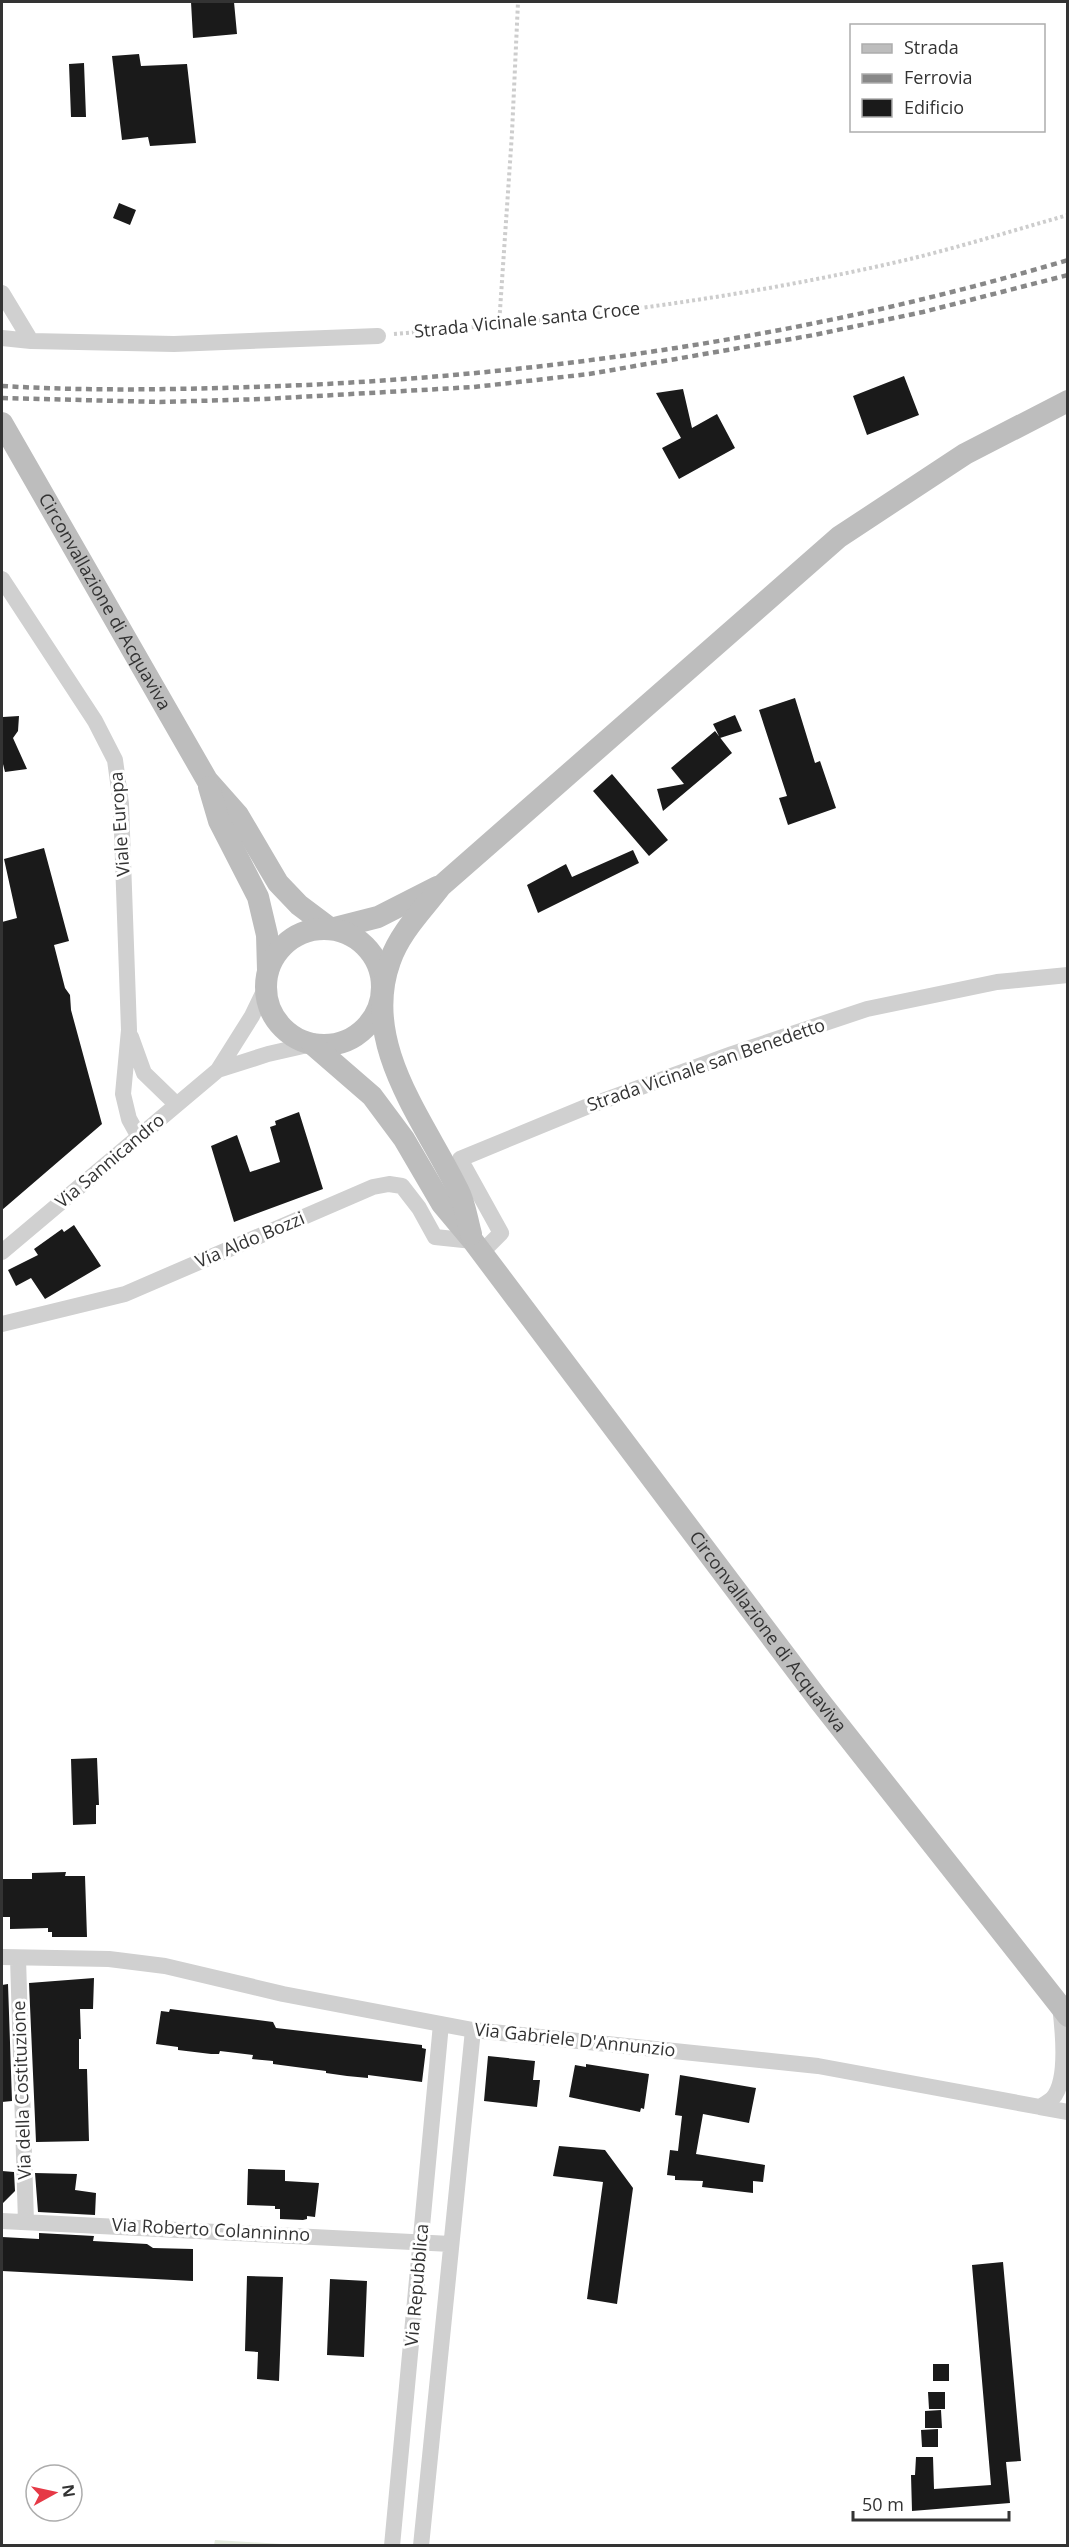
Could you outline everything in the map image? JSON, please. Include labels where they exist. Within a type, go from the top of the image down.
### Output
[{"type":"main road","points":[[207,780],[219,821],[258,897],[267,935],[269,1006],[279,1023],[294,1036],[312,1044],[329,1045],[345,1041],[360,1032],[372,1020],[379,1004],[390,960],[400,940],[441,885],[839,537],[965,454],[1068,401]]},
{"type":"main road","name":"Circonvallazione di Acquaviva","points":[[2,423],[207,780]]},
{"type":"main road","points":[[207,780],[238,815],[278,883],[299,905],[331,929]]},
{"type":"main road","points":[[331,929],[378,916],[441,885]]},
{"type":"main road","points":[[267,979],[279,950],[298,934],[314,929],[331,929],[347,933],[367,949],[380,971],[384,1024],[392,1059],[410,1106],[459,1192],[478,1246]]},
{"type":"main road","name":"Circonvallazione di Acquaviva","points":[[312,1044],[372,1096],[404,1139],[442,1204],[478,1246],[818,1699],[1064,2011]]},
{"type":"street","points":[[2,293],[31,341]]},
{"type":"street","points":[[2,338],[31,341],[174,344],[378,336]]},
{"type":"street","name":"Viale Europa","points":[[2,579],[95,721],[115,760],[121,804],[129,1030],[123,1094],[129,1119],[139,1137]]},
{"type":"street","name":"Strada Vicinale san Benedetto","points":[[478,1246],[501,1233],[460,1159],[586,1107],[732,1054],[867,1009],[998,982],[1068,975]]},
{"type":"street","points":[[218,1070],[252,1016],[267,979]]},
{"type":"street","name":"Viale Europa","points":[[129,1030],[144,1073],[176,1104]]},
{"type":"street","points":[[218,1070],[268,1054],[312,1044]]},
{"type":"street","name":"Via Sannicandro","points":[[2,1252],[218,1070]]},
{"type":"street","name":"Via Aldo Bozzi","points":[[2,1324],[125,1294],[374,1187],[389,1184],[402,1186],[419,1208],[435,1238],[478,1246]]},
{"type":"street","name":"Via Gabriele D'Annunzio","points":[[10,1957],[109,1959],[165,1966],[283,1994],[472,2030],[818,2066],[1068,2112]]},
{"type":"street","name":"Via della Costituzione","points":[[10,1957],[26,2222]]},
{"type":"street","points":[[1040,2107],[1054,2099],[1061,2085],[1066,2057],[1064,2011]]},
{"type":"street","name":"Via Repubblica","points":[[392,2546],[441,2024]]},
{"type":"street","name":"Via Repubblica","points":[[421,2546],[472,2030]]},
{"type":"street","name":"Via Roberto Colanninno","points":[[2,2222],[451,2244]]},
{"type":"path","points":[[499,325],[518,2]]},
{"type":"path","name":"Strada Vicinale santa Croce","points":[[378,336],[499,325],[669,305],[910,259],[1068,215]]},
{"type":"shaded area","points":[[215,2540],[299,2545],[214,2545]]},
{"type":"building","points":[[191,2],[234,2],[237,34],[193,38]]},
{"type":"building","points":[[139,54],[141,66],[187,64],[196,143],[150,146],[148,137],[122,140],[112,56]]},
{"type":"building","points":[[84,63],[86,117],[71,117],[69,64]]},
{"type":"building","points":[[119,203],[136,210],[130,225],[113,218]]},
{"type":"building","points":[[904,376],[919,415],[867,435],[853,396]]},
{"type":"building","points":[[683,389],[692,428],[717,414],[735,448],[679,479],[662,448],[681,438],[656,393]]},
{"type":"building","points":[[795,698],[815,763],[820,761],[836,808],[788,825],[779,798],[787,796],[759,710]]},
{"type":"building","points":[[2,713],[3,717],[19,716],[18,731],[13,738],[27,769],[5,772],[2,760]]},
{"type":"building","points":[[735,715],[742,731],[720,738],[713,724]]},
{"type":"building","points":[[715,731],[732,753],[663,811],[657,789],[684,784],[671,768]]},
{"type":"building","points":[[612,774],[668,840],[649,856],[593,791]]},
{"type":"building","points":[[44,848],[69,941],[54,945],[65,988],[70,995],[71,1010],[102,1124],[2,1210],[2,922],[17,918],[4,859]]},
{"type":"building","points":[[633,850],[639,863],[538,913],[527,885],[566,864],[572,877]]},
{"type":"building","points":[[299,1112],[323,1189],[234,1222],[211,1146],[237,1135],[250,1172],[280,1162],[270,1127],[276,1125],[275,1121]]},
{"type":"building","points":[[74,1225],[101,1266],[45,1299],[31,1278],[16,1286],[8,1270],[38,1255],[34,1249],[62,1229],[64,1232]]},
{"type":"building","points":[[97,1758],[99,1805],[96,1805],[96,1824],[73,1825],[71,1759]]},
{"type":"building","points":[[66,1872],[65,1876],[85,1876],[87,1937],[52,1937],[52,1932],[48,1932],[48,1928],[10,1929],[10,1917],[2,1917],[2,1879],[32,1879],[32,1873]]},
{"type":"building","points":[[94,1978],[93,2009],[80,2009],[81,2039],[79,2039],[79,2069],[87,2069],[89,2141],[36,2142],[29,1983]]},
{"type":"building","points":[[8,1984],[12,2101],[2,2102],[2,1985]]},
{"type":"building","points":[[170,2009],[273,2022],[276,2028],[422,2045],[422,2048],[426,2049],[422,2082],[368,2075],[368,2078],[326,2073],[326,2071],[252,2059],[253,2055],[220,2051],[219,2054],[211,2054],[178,2050],[178,2047],[156,2044],[161,2011],[169,2012]]},
{"type":"building","points":[[488,2056],[535,2061],[533,2080],[540,2080],[537,2107],[484,2101]]},
{"type":"building","points":[[586,2064],[649,2074],[644,2109],[641,2108],[640,2112],[569,2097],[575,2065],[586,2067]]},
{"type":"building","points":[[680,2075],[756,2088],[749,2123],[703,2114],[696,2154],[765,2165],[763,2182],[753,2181],[753,2193],[702,2187],[703,2181],[675,2180],[675,2176],[667,2175],[670,2150],[678,2151],[682,2116],[675,2115]]},
{"type":"building","points":[[559,2146],[605,2150],[633,2188],[617,2304],[587,2299],[603,2182],[553,2176]]},
{"type":"building","points":[[248,2169],[285,2170],[285,2181],[319,2183],[315,2217],[307,2216],[307,2219],[303,2220],[280,2219],[280,2209],[275,2209],[275,2206],[247,2205]]},
{"type":"building","points":[[2,2171],[14,2172],[15,2191],[2,2204]]},
{"type":"building","points":[[35,2173],[77,2174],[75,2190],[96,2193],[95,2215],[38,2212]]},
{"type":"building","points":[[39,2233],[94,2236],[93,2241],[147,2244],[153,2248],[193,2249],[193,2281],[2,2271],[2,2237],[39,2239]]},
{"type":"building","points":[[1003,2262],[1021,2461],[1006,2462],[1010,2503],[912,2511],[911,2475],[915,2475],[916,2457],[933,2457],[934,2489],[991,2485],[972,2265]]},
{"type":"building","points":[[247,2276],[283,2277],[279,2381],[257,2379],[258,2352],[245,2351]]},
{"type":"building","points":[[330,2279],[367,2281],[364,2357],[327,2355]]},
{"type":"building","points":[[933,2364],[949,2364],[949,2381],[933,2381]]},
{"type":"building","points":[[928,2392],[945,2392],[945,2409],[929,2409]]},
{"type":"building","points":[[941,2410],[942,2428],[925,2428],[925,2411]]},
{"type":"building","points":[[938,2429],[938,2447],[922,2447],[921,2430]]},
{"type":"railway","points":[[2,386],[154,389],[305,385],[498,371],[594,360],[690,346],[880,309],[1068,260]]},
{"type":"railway","points":[[2,398],[160,402],[264,399],[474,387],[589,374],[814,335],[923,312],[1068,275]]}]
